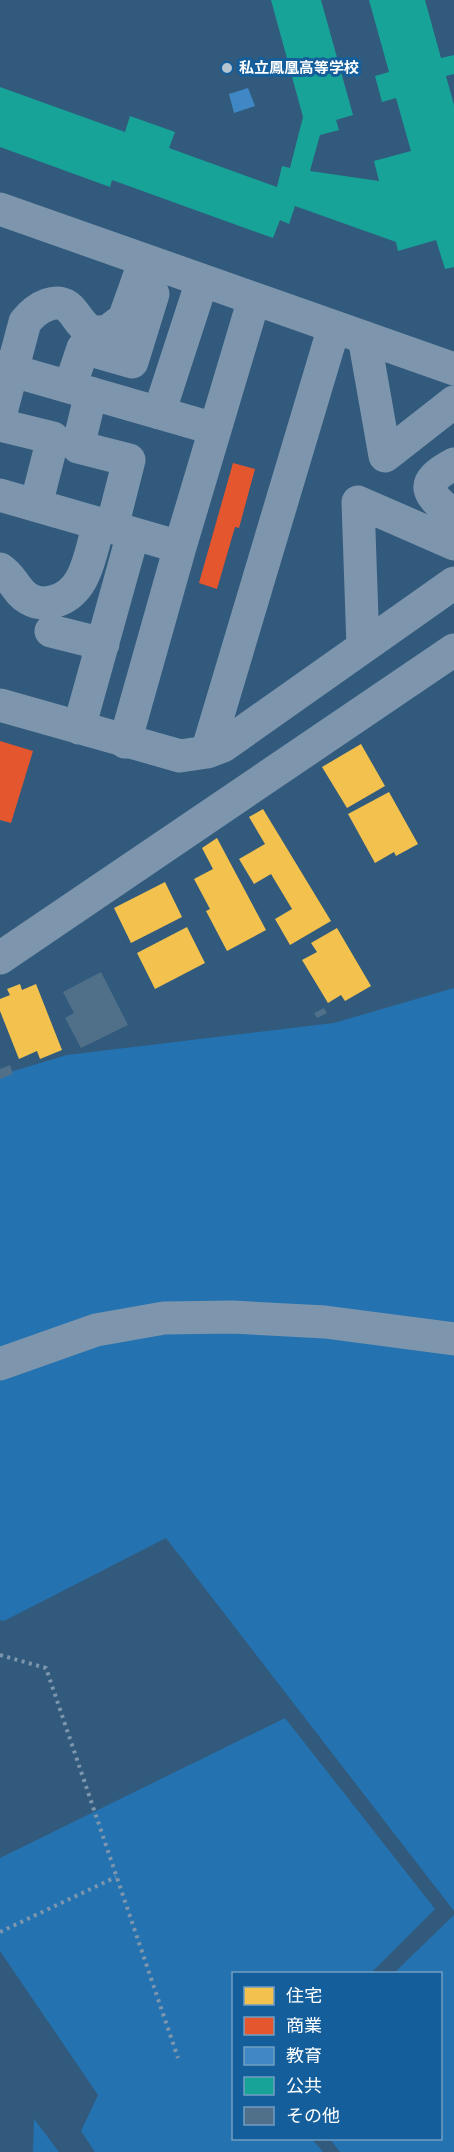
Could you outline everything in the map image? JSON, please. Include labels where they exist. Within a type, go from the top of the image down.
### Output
[{"type":"street","points":[[1,213],[153,263],[454,369]]},
{"type":"street","points":[[0,416],[6,368],[25,322],[33,312],[56,303],[66,306],[90,331],[108,331],[124,319],[153,263]]},
{"type":"street","points":[[79,728],[103,644],[115,528],[129,460],[78,447],[83,348],[132,362],[153,263]]},
{"type":"street","points":[[159,413],[166,352],[202,281]]},
{"type":"street","points":[[125,742],[254,299]]},
{"type":"street","points":[[349,332],[385,456],[449,415]]},
{"type":"street","points":[[207,752],[349,332]]},
{"type":"street","points":[[6,368],[215,429]]},
{"type":"street","points":[[0,425],[52,438],[36,505]]},
{"type":"street","points":[[454,464],[434,475],[430,483],[431,494],[436,501],[454,516]]},
{"type":"street","points":[[0,495],[180,547]]},
{"type":"street","points":[[363,647],[357,502],[454,544]]},
{"type":"street","points":[[0,569],[15,583],[21,594],[32,600],[42,603],[65,598],[76,589],[115,528]]},
{"type":"street","points":[[0,705],[180,756],[207,752],[223,746],[454,583]]},
{"type":"street","points":[[51,631],[103,644]]},
{"type":"street","points":[[0,958],[454,650]]},
{"type":"street","points":[[0,1364],[96,1330],[164,1318],[232,1317],[325,1322],[454,1339]]},
{"type":"path","points":[[0,1655],[46,1668],[178,2058]]},
{"type":"path","points":[[0,1932],[116,1877]]},
{"type":"shaded area","points":[[454,988],[454,1911],[166,1538],[4,1621],[0,1620],[0,1075],[67,1055],[334,1023]]},
{"type":"shaded area","points":[[285,1718],[435,1909],[372,1972],[232,1972],[232,2140],[313,2140],[323,2152],[95,2152],[81,2131],[98,2095],[0,1951],[0,1858]]},
{"type":"shaded area","points":[[454,1915],[454,2152],[340,2152],[331,2140],[442,2140],[442,1972],[395,1972]]},
{"type":"shaded area","points":[[34,2119],[59,2152],[33,2152]]},
{"type":"building: 住宅","points":[[361,744],[385,786],[347,808],[322,767]]},
{"type":"building: 住宅","points":[[389,792],[418,844],[396,856],[394,852],[375,863],[348,814]]},
{"type":"building: 住宅","points":[[263,809],[331,921],[290,945],[275,919],[292,909],[271,874],[254,884],[239,859],[265,844],[249,817]]},
{"type":"building: 住宅","points":[[217,838],[266,930],[227,951],[206,911],[210,909],[194,879],[213,869],[202,848]]},
{"type":"building: 住宅","points":[[165,882],[182,917],[131,943],[114,908]]},
{"type":"building: 住宅","points":[[187,927],[205,963],[155,989],[137,953]]},
{"type":"building: 住宅","points":[[337,928],[371,986],[345,1001],[341,995],[328,1003],[302,960],[317,952],[311,943]]},
{"type":"building: 住宅","points":[[20,984],[22,990],[36,984],[62,1050],[40,1059],[37,1051],[19,1059],[0,1011],[0,999],[10,995],[7,989]]},
{"type":"building: 商業","points":[[233,463],[255,469],[239,528],[235,527],[217,589],[199,583]]},
{"type":"building: 商業","points":[[0,741],[33,751],[11,823],[0,820]]},
{"type":"building: 教育","points":[[248,88],[255,106],[234,113],[229,94]]},
{"type":"building: 公共","points":[[271,0],[321,0],[353,115],[336,120],[339,130],[320,135],[310,171],[379,181],[374,161],[411,151],[396,98],[382,102],[375,76],[389,72],[369,0],[425,0],[441,58],[454,55],[454,74],[446,76],[454,105],[454,267],[445,269],[436,240],[398,251],[396,242],[295,206],[289,224],[280,220],[273,238],[112,180],[110,187],[0,147],[0,87],[125,132],[130,116],[175,132],[169,148],[277,187],[282,166],[290,168],[303,117]]},
{"type":"building: その他","points":[[101,972],[128,1025],[81,1048],[65,1018],[74,1013],[63,992]]},
{"type":"building: その他","points":[[324,1008],[327,1013],[317,1018],[314,1013]]},
{"type":"building: その他","points":[[10,1065],[13,1074],[0,1079],[0,1069]]},
{"type":"place","name":"私立鳳凰高等学校","points":[[227,68]]}]
